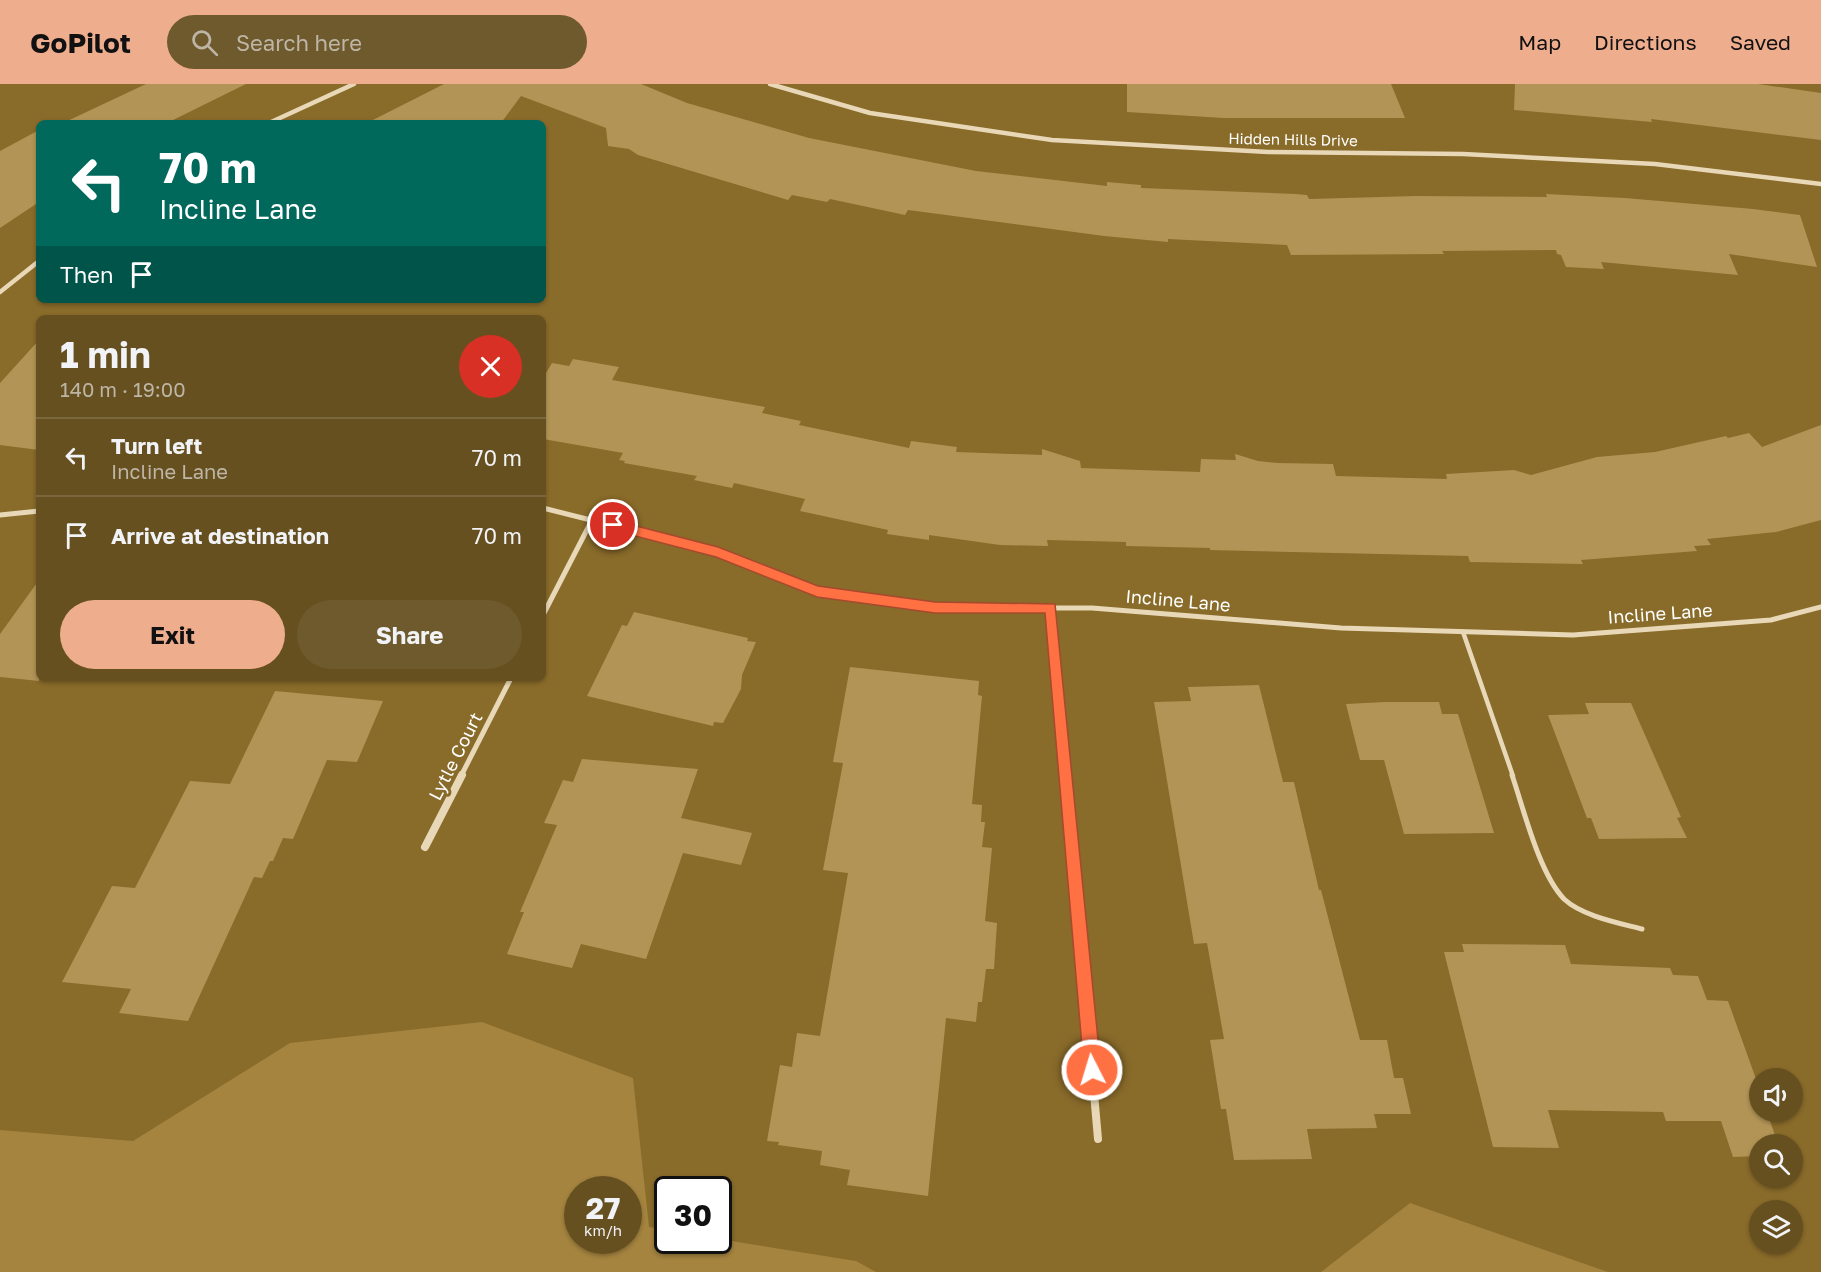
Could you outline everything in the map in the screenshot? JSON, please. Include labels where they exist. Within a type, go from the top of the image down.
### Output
[{"type":"street","points":[[276,120],[354,84]]},
{"type":"street","name":"Hidden Hills Drive","points":[[770,84],[870,113],[1052,140],[1268,152],[1462,154],[1654,164],[1821,184]]},
{"type":"street","points":[[0,292],[36,263]]},
{"type":"street","name":"Incline Lane","points":[[546,509],[718,552],[817,591],[935,608],[1092,608],[1341,628],[1585,634],[1771,620],[1821,606]]},
{"type":"street","points":[[0,515],[36,511]]},
{"type":"street","points":[[546,609],[592,520]]},
{"type":"street","points":[[1051,608],[1098,1139]]},
{"type":"street","name":"Lytle Court","points":[[425,847],[509,681]]},
{"type":"lane","points":[[1463,632],[1547,875],[1565,900],[1594,916],[1642,929]]},
{"type":"shaded area","points":[[482,1022],[633,1078],[649,1227],[654,1228],[654,1254],[732,1254],[732,1241],[856,1261],[876,1272],[0,1272],[0,1130],[133,1141],[290,1043]]},
{"type":"shaded area","points":[[1410,1203],[1608,1272],[1321,1272]]},
{"type":"building","points":[[146,84],[246,84],[173,120],[69,120]]},
{"type":"building","points":[[444,84],[641,84],[687,103],[809,138],[976,171],[1107,186],[1107,182],[1141,185],[1141,188],[1295,194],[1307,195],[1309,199],[1416,196],[1547,197],[1546,194],[1625,198],[1800,215],[1817,267],[1729,254],[1738,275],[1601,262],[1604,269],[1566,267],[1556,250],[1442,251],[1444,254],[1291,255],[1287,245],[1168,239],[1168,242],[1104,236],[908,210],[905,215],[830,199],[827,202],[792,195],[788,200],[638,155],[629,149],[608,146],[606,128],[521,96],[503,120],[373,120]]},
{"type":"building","points":[[1127,84],[1391,84],[1405,118],[1223,118],[1127,112]]},
{"type":"building","points":[[1515,84],[1758,84],[1821,93],[1821,140],[1651,119],[1652,122],[1514,110]]},
{"type":"building","points":[[36,132],[36,204],[0,228],[0,151]]},
{"type":"building","points":[[36,343],[36,450],[0,445],[0,383]]},
{"type":"building","points":[[573,359],[619,367],[612,380],[765,407],[762,413],[801,421],[799,425],[909,448],[911,441],[957,447],[956,452],[1042,455],[1042,449],[1080,461],[1081,468],[1200,472],[1201,459],[1236,460],[1235,454],[1258,461],[1333,464],[1336,476],[1447,479],[1446,474],[1514,470],[1531,475],[1597,457],[1655,452],[1749,433],[1762,447],[1821,425],[1821,520],[1776,532],[1707,539],[1711,545],[1694,546],[1697,551],[1581,560],[1583,564],[1470,562],[1468,556],[1126,546],[1126,542],[1047,540],[1048,546],[1000,545],[929,535],[929,540],[887,534],[888,530],[800,511],[805,499],[734,483],[732,488],[694,480],[697,476],[624,463],[625,461],[619,460],[623,453],[546,440],[546,373],[552,363],[569,366]]},
{"type":"building","points":[[36,584],[36,681],[0,677],[0,634]]},
{"type":"building","points":[[634,612],[748,638],[747,641],[756,642],[742,675],[741,689],[723,723],[714,722],[713,726],[587,696],[622,625],[627,626]]},
{"type":"building","points":[[850,667],[979,681],[978,695],[982,696],[972,804],[982,805],[981,822],[985,822],[982,847],[992,848],[985,921],[997,923],[994,969],[986,969],[982,1002],[978,1002],[976,1022],[946,1018],[928,1196],[847,1185],[850,1170],[820,1165],[822,1151],[778,1145],[779,1142],[767,1141],[780,1065],[792,1067],[797,1033],[820,1036],[848,873],[823,870],[843,763],[833,762]]},
{"type":"building","points":[[1259,685],[1283,782],[1294,782],[1319,890],[1321,890],[1360,1040],[1387,1040],[1394,1078],[1403,1078],[1411,1114],[1374,1114],[1377,1128],[1307,1129],[1312,1159],[1234,1160],[1226,1109],[1221,1109],[1210,1040],[1224,1039],[1207,943],[1194,944],[1154,702],[1191,701],[1188,687]]},
{"type":"building","points":[[275,691],[383,701],[357,762],[327,760],[293,839],[283,838],[273,861],[270,861],[262,878],[254,877],[188,1021],[119,1013],[131,989],[62,982],[112,886],[135,888],[190,781],[230,784]]},
{"type":"building","points":[[1439,702],[1442,714],[1458,714],[1494,833],[1404,834],[1384,760],[1360,760],[1346,704]]},
{"type":"building","points":[[1585,703],[1631,703],[1681,817],[1677,818],[1687,838],[1599,839],[1591,818],[1587,818],[1548,715],[1589,714]]},
{"type":"building","points":[[582,759],[698,769],[681,818],[752,833],[741,865],[683,853],[646,959],[581,944],[572,968],[507,954],[524,912],[520,912],[557,825],[544,823],[563,780],[573,782]]},
{"type":"building","points":[[1462,944],[1565,945],[1571,964],[1670,968],[1673,975],[1698,976],[1707,1000],[1728,1001],[1752,1068],[1749,1068],[1749,1122],[1770,1122],[1775,1134],[1749,1134],[1749,1156],[1733,1157],[1721,1121],[1666,1121],[1663,1112],[1548,1110],[1559,1148],[1493,1147],[1444,952],[1464,952]]},
{"type":"route","points":[[613,525],[718,552],[817,591],[935,608],[1051,608],[1092,1070]]}]
